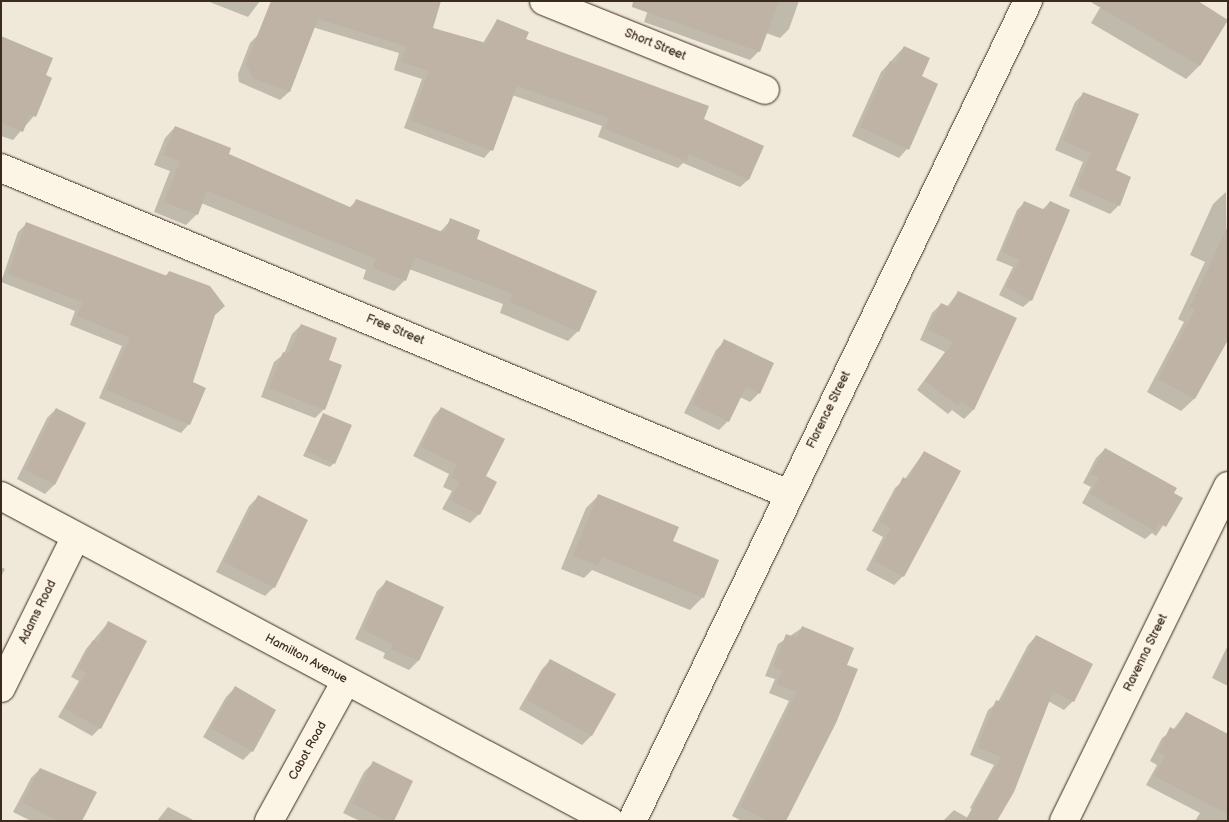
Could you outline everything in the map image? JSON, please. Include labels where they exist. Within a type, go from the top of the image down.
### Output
[{"type":"street","name":"Short Street","points":[[544,1],[765,90]]},
{"type":"street","name":"Florence Street","points":[[632,821],[1028,1]]},
{"type":"street","name":"Free Street","points":[[1,168],[789,494]]},
{"type":"street","name":"Ravenna Street","points":[[1064,821],[1228,486]]},
{"type":"street","name":"Hamilton Avenue","points":[[1,496],[610,821]]},
{"type":"street","name":"Adams Road","points":[[1,688],[76,536]]},
{"type":"street","name":"Cabot Road","points":[[269,821],[346,681]]},
{"type":"building","points":[[271,1],[441,1],[433,28],[486,43],[497,19],[529,32],[526,39],[709,106],[704,119],[764,146],[749,180],[689,154],[687,161],[605,129],[609,118],[517,86],[493,151],[410,120],[429,71],[401,62],[406,46],[318,19],[290,92],[253,78],[246,64]]},
{"type":"building","points":[[633,1],[779,1],[760,52],[632,7]]},
{"type":"building","points":[[1089,1],[1198,1],[1228,20],[1200,66]]},
{"type":"building","points":[[1,36],[53,58],[46,75],[52,78],[36,117],[30,114],[23,132],[1,123]]},
{"type":"building","points":[[904,46],[930,58],[922,76],[938,84],[909,150],[860,127],[890,61],[896,64]]},
{"type":"building","points":[[1083,92],[1139,114],[1116,170],[1131,177],[1120,206],[1077,187],[1091,153],[1063,141]]},
{"type":"building","points":[[175,126],[231,148],[229,154],[352,208],[356,199],[445,233],[450,218],[480,230],[477,239],[597,291],[579,332],[510,302],[513,294],[415,257],[406,281],[373,268],[376,259],[207,191],[198,215],[164,202],[180,161],[163,155]]},
{"type":"building","points":[[1024,201],[1045,210],[1050,201],[1070,210],[1032,301],[1006,287],[1020,260],[1002,252]]},
{"type":"building","points":[[26,222],[167,276],[169,271],[210,286],[225,306],[215,315],[193,382],[206,388],[190,425],[106,390],[130,338],[77,316],[83,302],[8,274]]},
{"type":"building","points":[[1228,226],[1228,340],[1195,399],[1158,379],[1195,310],[1190,307]]},
{"type":"building","points":[[958,291],[1017,318],[974,410],[961,401],[958,406],[925,381],[953,342],[928,330],[941,303],[950,307]]},
{"type":"building","points":[[301,324],[337,338],[329,360],[342,365],[325,410],[269,388],[283,352],[289,354]]},
{"type":"building","points":[[724,339],[774,363],[760,394],[746,387],[729,422],[692,404]]},
{"type":"building","points":[[441,407],[505,439],[486,476],[497,482],[480,515],[450,500],[460,482],[451,477],[457,465],[421,447]]},
{"type":"building","points":[[56,408],[86,423],[55,485],[25,470]]},
{"type":"building","points":[[323,413],[352,425],[335,464],[306,451]]},
{"type":"building","points":[[1105,448],[1177,488],[1174,493],[1183,498],[1166,527],[1159,523],[1155,531],[1090,494],[1099,478],[1091,474]]},
{"type":"building","points":[[924,451],[961,471],[904,577],[874,561],[891,528],[880,522],[903,477],[908,480]]},
{"type":"building","points":[[598,494],[679,527],[673,541],[719,560],[704,598],[602,557],[598,566],[573,556]]},
{"type":"building","points":[[258,495],[308,520],[275,588],[224,562]]},
{"type":"building","points":[[386,580],[444,607],[419,661],[391,649],[393,644],[363,630]]},
{"type":"building","points":[[108,621],[147,641],[101,729],[65,709],[86,673],[78,669],[93,640],[98,642]]},
{"type":"building","points":[[802,626],[854,648],[847,665],[858,669],[836,723],[786,821],[768,821],[740,807],[797,692],[777,684],[783,670],[773,667],[786,634],[797,638]]},
{"type":"building","points":[[1036,635],[1093,664],[1074,702],[1053,692],[1014,792],[997,821],[965,821],[1001,757],[977,747],[996,700],[1001,702]]},
{"type":"building","points":[[550,659],[616,694],[592,736],[527,700]]},
{"type":"building","points":[[235,686],[276,710],[253,752],[211,728]]},
{"type":"building","points":[[1186,712],[1228,734],[1228,814],[1154,776],[1165,756],[1158,752],[1170,727],[1176,730]]},
{"type":"building","points":[[373,761],[413,781],[394,821],[387,821],[352,803]]},
{"type":"building","points":[[40,768],[97,792],[82,821],[57,821],[22,802]]}]
